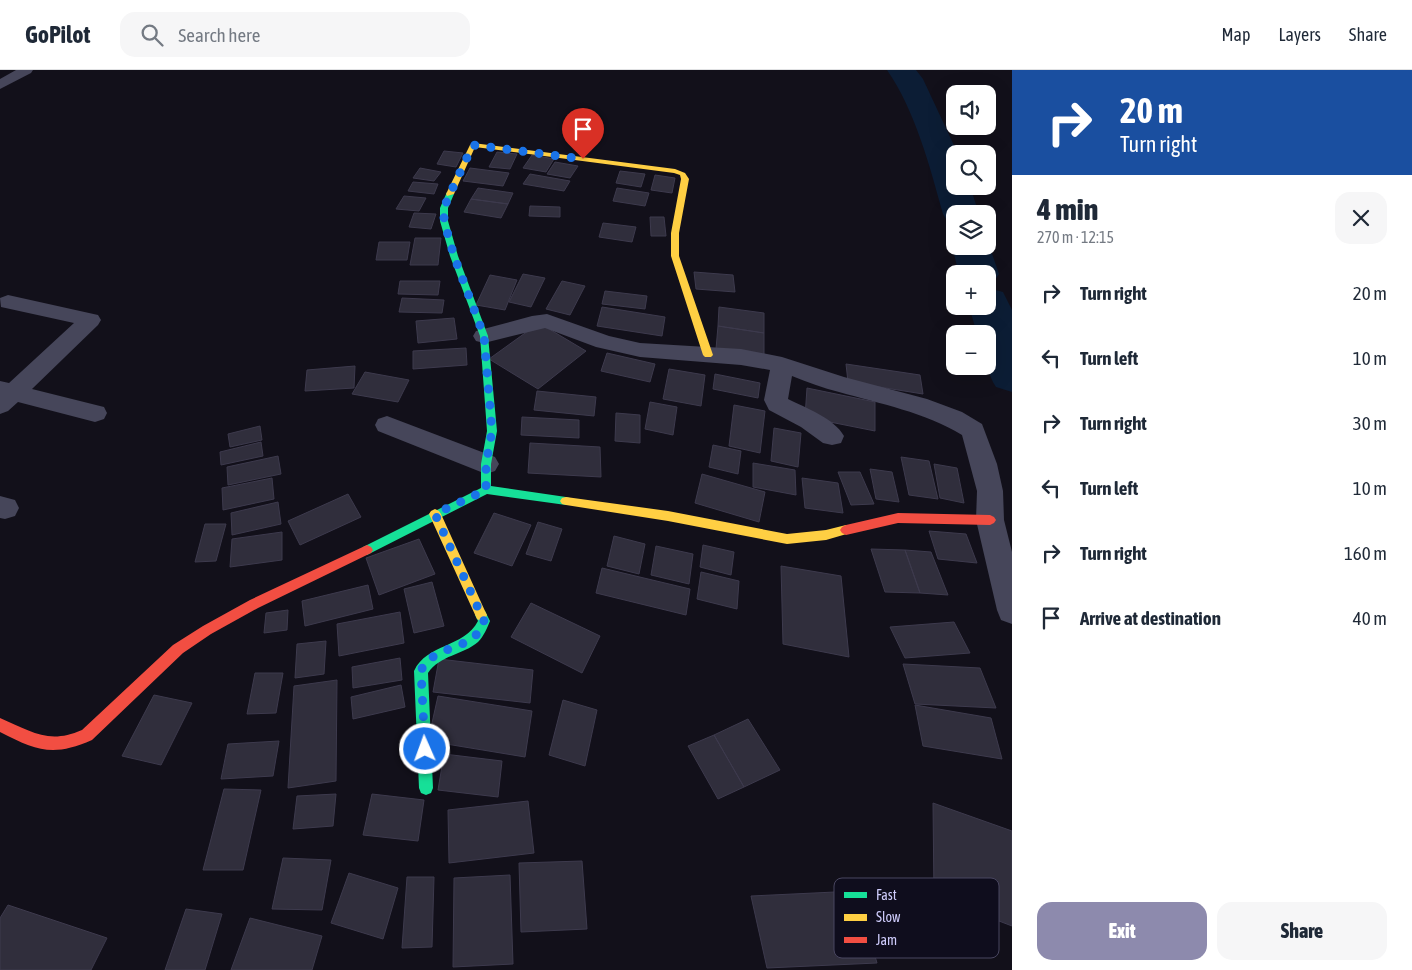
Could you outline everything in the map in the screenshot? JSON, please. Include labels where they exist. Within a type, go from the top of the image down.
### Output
[{"type":"street","points":[[0,85],[26,70]]},
{"type":"street","points":[[486,490],[486,464],[492,431],[484,336],[454,256],[444,221],[444,208],[473,145],[675,171],[683,174],[685,179],[675,233],[675,256],[708,355]]},
{"type":"street","points":[[4,396],[90,320],[8,302]]},
{"type":"street","points":[[484,336],[547,321],[604,342],[640,350],[741,357],[782,365],[839,384],[919,404],[953,418],[973,430],[984,464],[990,492],[990,520],[1012,610]]},
{"type":"street","points":[[782,365],[776,400],[777,404],[781,408],[810,421],[832,436]]},
{"type":"street","points":[[4,396],[95,413]]},
{"type":"street","points":[[387,425],[486,464]]},
{"type":"street","points":[[0,725],[40,744],[54,746],[75,743],[87,735],[178,649],[208,630],[254,604],[333,568],[435,514],[486,490],[668,516],[787,539],[826,535],[898,518],[990,520]]},
{"type":"street","points":[[426,788],[421,671],[424,665],[435,656],[475,637],[484,621],[435,514]]},
{"type":"building","points":[[444,151],[463,153],[456,167],[437,164]]},
{"type":"building","points":[[497,152],[517,154],[510,169],[489,167]]},
{"type":"building","points":[[532,155],[554,159],[546,172],[523,168]]},
{"type":"building","points":[[555,162],[578,166],[570,178],[547,174]]},
{"type":"building","points":[[420,168],[441,172],[434,181],[413,178]]},
{"type":"building","points":[[470,168],[509,173],[503,186],[463,181]]},
{"type":"building","points":[[620,171],[645,174],[641,187],[616,183]]},
{"type":"building","points":[[530,174],[570,181],[564,191],[523,184]]},
{"type":"building","points":[[655,175],[675,178],[672,193],[651,190]]},
{"type":"building","points":[[413,182],[438,184],[434,194],[408,191]]},
{"type":"building","points":[[478,188],[513,193],[508,204],[471,199]]},
{"type":"building","points":[[617,188],[649,193],[645,206],[613,201]]},
{"type":"building","points":[[404,196],[426,198],[419,211],[396,209]]},
{"type":"building","points":[[471,199],[508,204],[501,218],[464,212]]},
{"type":"building","points":[[530,206],[560,207],[560,217],[529,216]]},
{"type":"building","points":[[414,213],[436,214],[431,229],[409,227]]},
{"type":"building","points":[[650,217],[664,217],[666,236],[651,236]]},
{"type":"building","points":[[603,223],[636,227],[632,242],[599,237]]},
{"type":"building","points":[[415,238],[441,238],[438,265],[410,265]]},
{"type":"building","points":[[379,242],[410,242],[407,260],[376,260]]},
{"type":"building","points":[[694,272],[733,275],[735,292],[696,289]]},
{"type":"building","points":[[523,274],[545,278],[531,307],[509,302]]},
{"type":"building","points":[[490,275],[517,280],[505,310],[476,305]]},
{"type":"building","points":[[400,281],[440,281],[438,295],[398,294]]},
{"type":"building","points":[[562,281],[585,286],[570,315],[546,309]]},
{"type":"building","points":[[605,291],[647,296],[645,309],[602,304]]},
{"type":"building","points":[[402,298],[444,300],[442,313],[399,312]]},
{"type":"building","points":[[602,307],[665,317],[662,336],[597,326]]},
{"type":"building","points":[[719,307],[764,313],[764,333],[718,326]]},
{"type":"building","points":[[454,318],[457,339],[418,343],[416,321]]},
{"type":"building","points":[[539,323],[586,351],[538,389],[489,359]]},
{"type":"building","points":[[718,326],[764,333],[764,356],[716,349]]},
{"type":"building","points":[[466,348],[467,365],[413,369],[413,351]]},
{"type":"building","points":[[607,353],[655,364],[650,382],[601,371]]},
{"type":"building","points":[[846,364],[920,375],[923,394],[848,382]]},
{"type":"building","points":[[355,366],[354,388],[305,391],[307,370]]},
{"type":"building","points":[[669,369],[705,375],[701,406],[663,399]]},
{"type":"building","points":[[365,372],[409,380],[398,402],[352,394]]},
{"type":"building","points":[[715,374],[760,383],[758,398],[713,389]]},
{"type":"building","points":[[807,388],[875,402],[875,431],[805,417]]},
{"type":"building","points":[[537,391],[596,397],[594,416],[534,410]]},
{"type":"building","points":[[650,402],[677,407],[673,435],[645,429]]},
{"type":"building","points":[[734,405],[765,411],[760,453],[729,446]]},
{"type":"building","points":[[616,413],[640,415],[640,443],[615,441]]},
{"type":"building","points":[[522,417],[579,420],[579,438],[521,435]]},
{"type":"building","points":[[260,426],[262,440],[230,447],[228,434]]},
{"type":"building","points":[[774,428],[801,433],[798,467],[771,461]]},
{"type":"building","points":[[261,442],[263,456],[221,465],[220,452]]},
{"type":"building","points":[[530,443],[600,447],[601,477],[528,473]]},
{"type":"building","points":[[713,445],[741,451],[738,474],[709,467]]},
{"type":"building","points":[[278,456],[281,474],[228,485],[227,467]]},
{"type":"building","points":[[901,457],[929,461],[938,499],[909,495]]},
{"type":"building","points":[[753,463],[795,470],[796,495],[753,487]]},
{"type":"building","points":[[934,464],[957,468],[964,503],[940,498]]},
{"type":"building","points":[[870,469],[892,472],[899,502],[876,499]]},
{"type":"building","points":[[838,472],[860,472],[874,504],[851,505]]},
{"type":"building","points":[[702,474],[765,492],[759,522],[695,503]]},
{"type":"building","points":[[272,478],[274,499],[223,510],[222,488]]},
{"type":"building","points":[[802,478],[838,483],[843,513],[805,508]]},
{"type":"building","points":[[348,494],[361,517],[300,545],[288,521]]},
{"type":"building","points":[[278,502],[281,524],[232,535],[231,513]]},
{"type":"building","points":[[494,513],[531,525],[512,566],[474,553]]},
{"type":"building","points":[[538,522],[562,529],[551,561],[526,554]]},
{"type":"building","points":[[205,524],[226,524],[216,561],[195,562]]},
{"type":"building","points":[[929,531],[966,534],[977,563],[938,559]]},
{"type":"building","points":[[282,532],[282,560],[230,567],[232,539]]},
{"type":"building","points":[[614,536],[645,544],[639,574],[607,566]]},
{"type":"building","points":[[419,539],[435,574],[379,595],[366,558]]},
{"type":"building","points":[[703,545],[734,552],[731,575],[700,567]]},
{"type":"building","points":[[656,546],[693,554],[689,584],[651,575]]},
{"type":"building","points":[[871,549],[905,550],[920,593],[885,592]]},
{"type":"building","points":[[905,550],[931,552],[948,595],[920,593]]},
{"type":"building","points":[[781,566],[841,576],[849,657],[783,644]]},
{"type":"building","points":[[602,568],[690,589],[686,615],[596,593]]},
{"type":"building","points":[[701,572],[739,581],[737,609],[697,599]]},
{"type":"building","points":[[432,582],[444,626],[414,633],[404,589]]},
{"type":"building","points":[[368,585],[373,609],[305,626],[302,601]]},
{"type":"building","points":[[531,603],[600,636],[582,673],[511,637]]},
{"type":"building","points":[[288,610],[287,630],[264,633],[266,613]]},
{"type":"building","points":[[400,612],[404,643],[339,656],[337,624]]},
{"type":"building","points":[[954,622],[970,653],[905,658],[890,627]]},
{"type":"building","points":[[326,641],[324,674],[295,678],[297,644]]},
{"type":"building","points":[[400,658],[402,680],[353,688],[352,667]]},
{"type":"building","points":[[439,659],[533,670],[530,703],[433,692]]},
{"type":"building","points":[[903,664],[980,668],[996,708],[915,704]]},
{"type":"building","points":[[255,673],[283,673],[276,713],[247,714]]},
{"type":"building","points":[[337,680],[336,781],[288,788],[294,686]]},
{"type":"building","points":[[401,685],[405,707],[353,719],[351,697]]},
{"type":"building","points":[[154,695],[192,703],[161,765],[122,756]]},
{"type":"building","points":[[438,696],[532,711],[525,757],[428,741]]},
{"type":"building","points":[[563,700],[597,710],[585,766],[549,755]]},
{"type":"building","points":[[915,705],[991,718],[1002,759],[923,746]]},
{"type":"building","points":[[748,719],[780,770],[744,787],[714,735]]},
{"type":"building","points":[[714,735],[744,787],[718,799],[688,746]]},
{"type":"building","points":[[279,741],[273,776],[221,779],[228,744]]},
{"type":"building","points":[[444,754],[502,761],[498,797],[438,790]]},
{"type":"building","points":[[224,789],[261,790],[243,870],[203,870]]},
{"type":"building","points":[[336,794],[333,826],[293,829],[297,796]]},
{"type":"building","points":[[372,794],[424,800],[418,841],[363,835]]},
{"type":"building","points":[[528,801],[534,853],[449,863],[448,810]]},
{"type":"building","points":[[933,803],[1012,831],[1012,926],[999,921],[999,878],[934,878]]},
{"type":"building","points":[[283,858],[331,860],[322,910],[272,909]]},
{"type":"building","points":[[582,861],[587,929],[521,932],[519,863]]},
{"type":"building","points":[[349,873],[398,888],[383,939],[331,923]]},
{"type":"building","points":[[510,875],[513,964],[453,967],[454,878]]},
{"type":"building","points":[[407,877],[434,877],[432,947],[402,948]]},
{"type":"building","points":[[834,892],[834,958],[876,958],[877,963],[767,968],[751,896]]},
{"type":"building","points":[[8,905],[107,938],[91,970],[0,970],[0,918]]},
{"type":"building","points":[[186,909],[222,914],[205,970],[165,970]]},
{"type":"building","points":[[250,918],[322,936],[312,970],[231,970]]},
{"type":"waterway","points":[[901,70],[909,79],[944,159],[958,205]]},
{"type":"waterway","points":[[974,255],[976,265]]},
{"type":"waterway","points":[[992,315],[1012,376]]},
{"type":"traffic: fast","points":[[450,194],[444,208],[444,221],[454,256],[484,336],[492,431],[486,464],[486,490]]},
{"type":"traffic: fast","points":[[367,550],[486,490],[566,501]]},
{"type":"traffic: fast","points":[[426,788],[421,671],[426,664],[438,655],[466,643],[475,636],[484,621],[481,615]]},
{"type":"traffic: slow","points":[[450,194],[473,145],[675,171],[683,174],[685,179],[675,233],[675,256],[708,355]]},
{"type":"traffic: slow","points":[[566,501],[668,516],[787,539],[826,535],[846,530]]},
{"type":"traffic: slow","points":[[435,514],[481,615]]},
{"type":"traffic: jam","points":[[846,530],[898,518],[990,520]]},
{"type":"traffic: jam","points":[[0,725],[42,743],[63,743],[87,735],[178,649],[207,630],[254,604],[367,550]]},
{"type":"route","points":[[425,749],[421,671],[427,661],[475,637],[484,621],[435,514],[486,490],[486,464],[492,431],[484,336],[448,239],[444,221],[444,208],[473,145],[583,159]]}]
